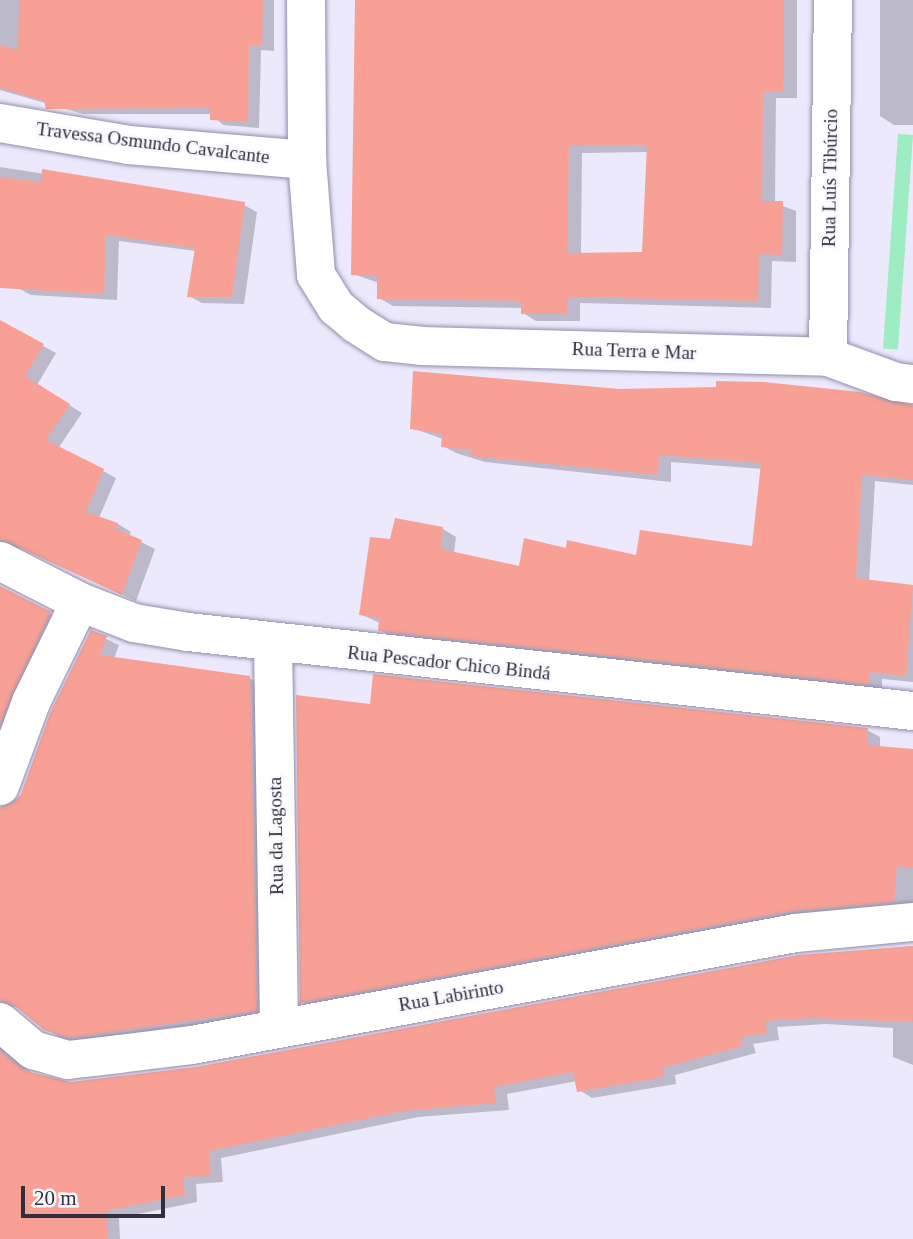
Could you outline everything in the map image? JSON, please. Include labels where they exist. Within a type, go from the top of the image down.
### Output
[{"type":"street","name":"Rua Terra e Mar","points":[[306,0],[306,160],[316,275],[336,307],[356,324],[385,342],[421,345],[828,357],[896,383],[913,384]]},
{"type":"street","name":"Rua Luís Tibúrcio","points":[[828,357],[833,0]]},
{"type":"street","name":"Travessa Osmundo Cavalcante","points":[[0,123],[129,145],[306,160]]},
{"type":"street","name":"Rua Pescador Chico Bindá","points":[[0,561],[80,602],[134,623],[273,645],[913,711]]},
{"type":"street","points":[[0,786],[31,702],[80,602]]},
{"type":"street","name":"Rua da Lagosta","points":[[273,645],[279,1027]]},
{"type":"street","name":"Rua Labirinto","points":[[0,1022],[33,1050],[68,1060],[192,1045],[796,933],[913,922]]},
{"type":"green space","points":[[898,134],[913,135],[898,350],[883,348]]},
{"type":"building","points":[[19,0],[263,0],[262,45],[249,45],[248,122],[210,120],[210,108],[46,109],[44,101],[0,88],[0,45],[18,50]]},
{"type":"building","points":[[355,0],[784,0],[783,91],[763,91],[762,201],[783,201],[782,255],[759,254],[758,301],[567,297],[567,314],[521,314],[521,301],[377,299],[377,276],[351,275]],"holes":[[[647,145],[642,252],[567,253],[569,146]]]},
{"type":"building","points":[[42,169],[245,202],[232,297],[187,297],[195,248],[106,235],[104,294],[0,288],[0,177],[41,182]]},
{"type":"building","points":[[0,320],[44,344],[25,376],[70,404],[46,440],[104,469],[86,512],[118,523],[116,529],[142,540],[122,595],[0,539]]},
{"type":"building","points":[[413,371],[620,389],[716,387],[716,381],[764,382],[860,392],[913,405],[913,480],[862,475],[856,578],[913,585],[906,676],[869,672],[869,684],[378,631],[379,618],[359,615],[370,537],[390,539],[395,518],[443,527],[441,549],[519,566],[524,538],[566,548],[567,540],[636,555],[640,530],[752,546],[761,463],[659,455],[658,475],[470,456],[471,450],[441,447],[442,434],[410,429]]},
{"type":"building","points":[[0,586],[51,612],[0,723]]},
{"type":"building","points":[[91,630],[107,636],[100,655],[250,676],[257,1011],[70,1038],[44,1030],[14,1005],[0,1001],[0,807],[13,803],[21,794],[51,711]]},
{"type":"building","points":[[373,674],[868,728],[867,745],[913,749],[913,868],[897,866],[894,902],[792,911],[300,1003],[296,695],[370,704]]},
{"type":"building","points":[[913,946],[913,1022],[812,1018],[765,1021],[767,1033],[741,1037],[743,1046],[662,1068],[664,1077],[577,1092],[573,1072],[494,1087],[496,1103],[404,1111],[209,1151],[211,1176],[183,1177],[185,1195],[106,1211],[108,1239],[0,1239],[0,1051],[26,1071],[71,1082],[196,1067],[799,955]]}]
